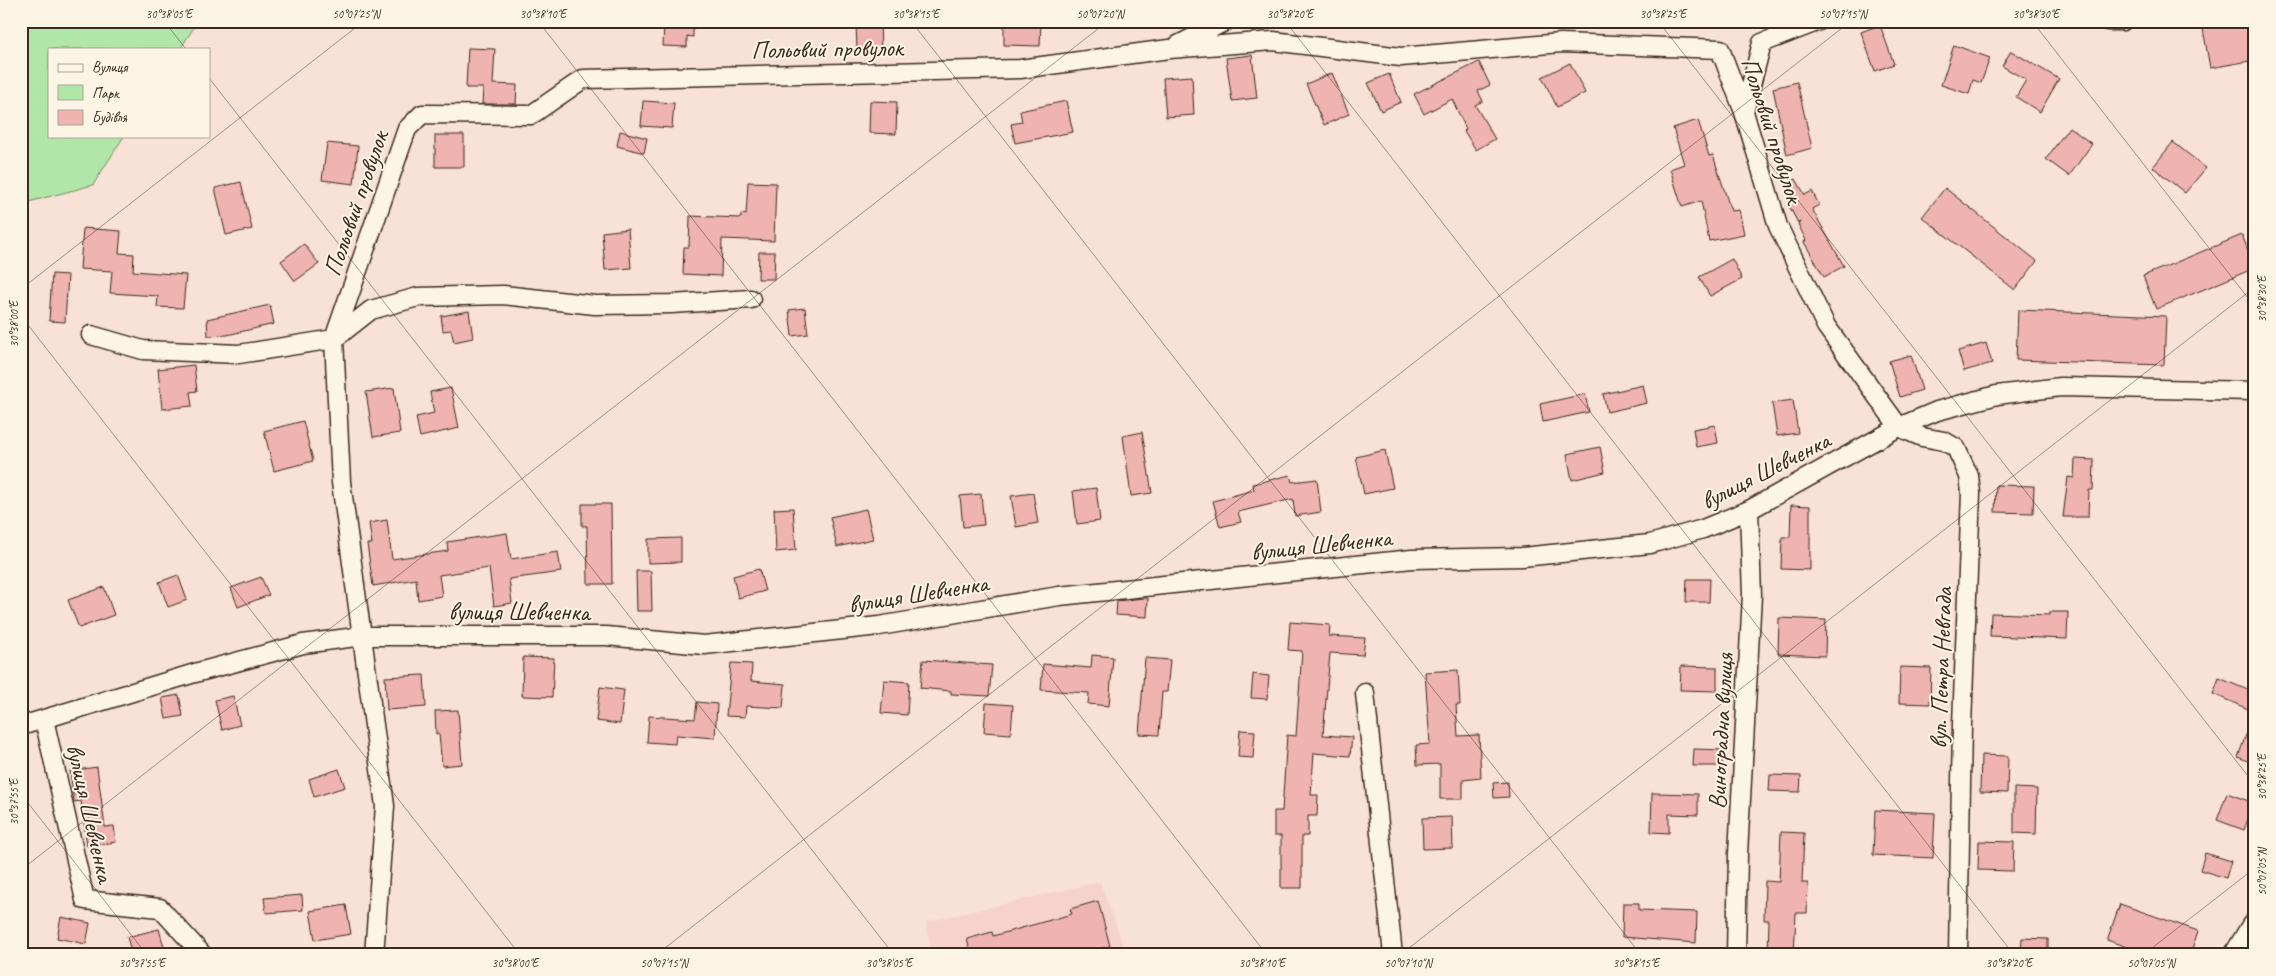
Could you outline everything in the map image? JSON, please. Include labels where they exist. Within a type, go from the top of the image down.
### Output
[{"type":"main road","points":[[2239,955],[2255,928]]},
{"type":"street","points":[[1169,49],[1226,21]]},
{"type":"street","points":[[1744,112],[1762,43],[1819,21]]},
{"type":"street","points":[[2108,21],[2123,21]]},
{"type":"street","name":"Польовий провулок","points":[[363,636],[341,482],[334,339],[407,129],[422,114],[531,115],[583,78],[1020,69],[1169,49],[1273,41],[1401,57],[1561,42],[1720,49],[1744,112],[1778,226],[1826,326],[1899,427]]},
{"type":"street","points":[[91,336],[143,350],[239,354],[334,339],[371,310],[418,297],[503,295],[594,305],[671,304],[751,299]]},
{"type":"street","name":"вулиця Шевченка","points":[[21,726],[195,673],[303,644],[363,636],[606,636],[704,645],[880,626],[1059,596],[1412,559],[1522,557],[1650,544],[1702,529],[1749,510],[1899,427],[1937,411],[1997,395],[2060,387],[2255,390]]},
{"type":"street","name":"вул. Петра Невгада","points":[[1899,427],[1922,437],[1944,441],[1956,448],[1969,476],[1971,493],[1962,725],[1958,955]]},
{"type":"street","name":"Виноградна вулиця","points":[[1736,955],[1738,854],[1752,595],[1749,510]]},
{"type":"street","points":[[363,636],[385,806],[374,955]]},
{"type":"street","points":[[1366,693],[1393,955]]},
{"type":"street","name":"вулиця Шевченка","points":[[44,719],[85,900],[160,908],[203,955]]},
{"type":"shaded area","points":[[1100,882],[1127,955],[932,955],[926,922]]},
{"type":"green space","points":[[21,21],[198,21],[181,48],[48,48],[48,138],[123,138],[93,185],[21,204]]},
{"type":"building","points":[[664,21],[693,21],[693,37],[687,36],[687,47],[663,46]]},
{"type":"building","points":[[856,21],[880,21],[881,51],[857,51]]},
{"type":"building","points":[[1004,21],[1041,21],[1040,46],[1004,45]]},
{"type":"building","points":[[2212,21],[2255,21],[2255,60],[2210,68],[2202,23]]},
{"type":"building","points":[[1880,25],[1894,64],[1875,71],[1861,32]]},
{"type":"building","points":[[1954,45],[1990,58],[1981,83],[1973,80],[1969,94],[1941,85]]},
{"type":"building","points":[[468,48],[495,49],[493,84],[517,85],[516,104],[482,104],[483,88],[466,88]]},
{"type":"building","points":[[2011,51],[2059,79],[2040,112],[2016,97],[2026,80],[2002,66]]},
{"type":"building","points":[[1252,55],[1257,98],[1232,101],[1226,58]]},
{"type":"building","points":[[1479,62],[1490,85],[1478,91],[1483,101],[1475,105],[1495,139],[1476,150],[1464,131],[1466,129],[1452,99],[1424,114],[1414,94]]},
{"type":"building","points":[[1570,63],[1585,93],[1557,107],[1542,77]]},
{"type":"building","points":[[1332,73],[1349,114],[1324,125],[1306,84]]},
{"type":"building","points":[[1389,74],[1401,102],[1381,111],[1368,83]]},
{"type":"building","points":[[1192,76],[1194,115],[1166,117],[1163,78]]},
{"type":"building","points":[[1797,82],[1812,148],[1787,155],[1773,88]]},
{"type":"building","points":[[643,101],[674,103],[672,128],[641,126]]},
{"type":"building","points":[[870,101],[897,102],[896,134],[869,133]]},
{"type":"building","points":[[1066,101],[1073,132],[1015,143],[1011,124],[1022,122],[1020,111]]},
{"type":"building","points":[[1698,120],[1709,156],[1713,155],[1731,211],[1739,210],[1744,234],[1709,241],[1701,201],[1682,207],[1670,169],[1684,164],[1673,128]]},
{"type":"building","points":[[2069,127],[2092,144],[2069,176],[2046,159]]},
{"type":"building","points":[[620,131],[647,138],[644,153],[617,146]]},
{"type":"building","points":[[435,135],[464,135],[464,167],[435,167]]},
{"type":"building","points":[[2173,142],[2206,168],[2185,193],[2153,167]]},
{"type":"building","points":[[327,143],[358,146],[354,184],[322,180]]},
{"type":"building","points":[[1796,179],[1805,195],[1812,191],[1819,205],[1812,209],[1844,266],[1824,277],[1804,242],[1806,240],[1798,224],[1801,222],[1798,223],[1788,204],[1794,200],[1788,183]]},
{"type":"building","points":[[241,182],[252,229],[226,235],[215,188]]},
{"type":"building","points":[[748,182],[776,183],[774,241],[722,239],[721,276],[683,274],[684,247],[689,247],[690,216],[741,218],[741,214],[746,215]]},
{"type":"building","points":[[1945,188],[2037,261],[2015,290],[1922,217]]},
{"type":"building","points":[[83,228],[121,231],[119,253],[134,254],[133,271],[186,275],[183,308],[157,307],[158,296],[110,293],[112,271],[80,269]]},
{"type":"building","points":[[628,229],[631,268],[605,270],[602,232]]},
{"type":"building","points":[[2242,235],[2255,268],[2156,309],[2143,276]]},
{"type":"building","points":[[304,244],[319,264],[295,281],[281,261]]},
{"type":"building","points":[[759,252],[775,252],[774,279],[758,279]]},
{"type":"building","points":[[1732,259],[1742,279],[1710,296],[1699,277]]},
{"type":"building","points":[[52,274],[68,275],[65,322],[49,321]]},
{"type":"building","points":[[270,305],[274,324],[227,335],[208,336],[207,319]]},
{"type":"building","points":[[805,308],[808,334],[792,336],[789,310]]},
{"type":"building","points":[[2018,310],[2166,316],[2164,365],[2016,360]]},
{"type":"building","points":[[469,311],[473,338],[454,342],[451,330],[443,331],[441,316]]},
{"type":"building","points":[[1986,343],[1992,363],[1964,371],[1958,351]]},
{"type":"building","points":[[1911,355],[1922,390],[1900,397],[1889,361]]},
{"type":"building","points":[[194,365],[197,391],[190,392],[192,406],[162,409],[158,369]]},
{"type":"building","points":[[1643,385],[1647,403],[1607,412],[1603,394]]},
{"type":"building","points":[[394,388],[400,433],[373,437],[366,392]]},
{"type":"building","points":[[451,388],[459,428],[420,437],[416,417],[434,413],[430,392]]},
{"type":"building","points":[[1585,394],[1589,412],[1543,422],[1540,404]]},
{"type":"building","points":[[1793,400],[1798,433],[1777,436],[1772,403]]},
{"type":"building","points":[[303,421],[313,461],[274,471],[264,431]]},
{"type":"building","points":[[1715,425],[1718,443],[1696,447],[1693,429]]},
{"type":"building","points":[[1142,432],[1152,493],[1131,496],[1123,436]]},
{"type":"building","points":[[1600,447],[1605,472],[1572,480],[1567,454]]},
{"type":"building","points":[[1385,450],[1393,488],[1364,494],[1356,457]]},
{"type":"building","points":[[2075,459],[2094,460],[2093,490],[2089,490],[2088,517],[2063,517],[2068,477],[2074,478]]},
{"type":"building","points":[[1290,475],[1292,482],[1317,479],[1321,512],[1295,516],[1293,499],[1238,512],[1241,522],[1220,527],[1213,501],[1254,490],[1253,484]]},
{"type":"building","points":[[1996,485],[2034,486],[2033,513],[1995,512]]},
{"type":"building","points":[[1096,488],[1100,521],[1077,524],[1073,491]]},
{"type":"building","points":[[1033,493],[1038,523],[1016,527],[1011,496]]},
{"type":"building","points":[[981,494],[984,525],[963,527],[960,496]]},
{"type":"building","points":[[582,504],[611,504],[612,584],[588,584],[587,526],[582,526]]},
{"type":"building","points":[[1791,505],[1810,506],[1810,570],[1781,569],[1782,537],[1790,537]]},
{"type":"building","points":[[793,508],[796,550],[776,552],[774,509]]},
{"type":"building","points":[[866,509],[873,539],[837,547],[830,517]]},
{"type":"building","points":[[387,520],[392,559],[448,551],[447,542],[507,533],[511,559],[558,552],[561,572],[509,579],[512,603],[494,606],[489,568],[439,575],[442,596],[418,600],[416,579],[373,586],[367,544],[372,544],[369,523]]},
{"type":"building","points":[[681,538],[681,562],[648,563],[648,539]]},
{"type":"building","points":[[759,569],[765,591],[738,598],[733,576]]},
{"type":"building","points":[[636,571],[651,571],[652,611],[637,611]]},
{"type":"building","points":[[178,575],[187,600],[168,607],[159,582]]},
{"type":"building","points":[[261,577],[269,595],[238,607],[231,588]]},
{"type":"building","points":[[1687,579],[1710,579],[1709,602],[1686,602]]},
{"type":"building","points":[[104,587],[114,615],[79,628],[68,600]]},
{"type":"building","points":[[1148,598],[1147,617],[1116,615],[1117,601]]},
{"type":"building","points":[[2050,612],[2068,612],[2067,639],[1990,636],[1991,613],[2050,615]]},
{"type":"building","points":[[1779,618],[1826,620],[1825,656],[1778,654]]},
{"type":"building","points":[[1290,622],[1330,625],[1329,636],[1365,638],[1363,655],[1330,653],[1323,735],[1352,737],[1350,756],[1314,753],[1311,795],[1318,795],[1317,816],[1308,816],[1308,836],[1302,836],[1302,888],[1281,888],[1281,836],[1274,836],[1274,811],[1282,811],[1287,735],[1296,736],[1302,651],[1288,650]]},
{"type":"building","points":[[1092,655],[1113,657],[1109,706],[1088,704],[1089,693],[1041,690],[1043,664],[1091,668]]},
{"type":"building","points":[[523,657],[554,658],[552,697],[522,696]]},
{"type":"building","points":[[1145,658],[1170,660],[1167,692],[1162,692],[1159,735],[1139,734]]},
{"type":"building","points":[[923,660],[992,665],[989,696],[951,694],[951,691],[920,688]]},
{"type":"building","points":[[731,663],[752,664],[751,681],[785,684],[783,708],[746,706],[745,717],[726,716]]},
{"type":"building","points":[[1681,666],[1717,667],[1717,691],[1680,690]]},
{"type":"building","points":[[1900,667],[1931,668],[1930,704],[1899,703]]},
{"type":"building","points":[[1458,670],[1460,705],[1456,705],[1458,736],[1479,735],[1481,778],[1463,780],[1463,799],[1440,799],[1440,764],[1417,765],[1416,745],[1430,744],[1425,672]]},
{"type":"building","points":[[1253,674],[1269,676],[1267,699],[1251,698]]},
{"type":"building","points":[[424,675],[426,707],[387,710],[385,677]]},
{"type":"building","points":[[2219,678],[2255,693],[2255,712],[2213,694]]},
{"type":"building","points":[[884,680],[909,682],[907,715],[881,713]]},
{"type":"building","points":[[600,687],[624,690],[620,724],[596,721]]},
{"type":"building","points":[[179,695],[183,716],[166,719],[162,698]]},
{"type":"building","points":[[233,696],[240,725],[222,730],[215,700]]},
{"type":"building","points":[[697,702],[717,704],[715,738],[676,735],[675,744],[647,742],[649,716],[695,719]]},
{"type":"building","points":[[986,703],[1013,705],[1011,734],[984,732]]},
{"type":"building","points":[[458,710],[462,764],[442,766],[439,734],[436,734],[435,711]]},
{"type":"building","points":[[2253,715],[2255,716],[2255,764],[2238,757]]},
{"type":"building","points":[[1240,730],[1255,731],[1253,758],[1238,757]]},
{"type":"building","points":[[1694,749],[1723,750],[1722,766],[1693,766]]},
{"type":"building","points":[[1981,755],[2008,756],[2007,793],[1980,792]]},
{"type":"building","points":[[97,767],[105,827],[114,826],[116,842],[87,846],[81,801],[74,802],[70,771]]},
{"type":"building","points":[[339,769],[345,787],[314,797],[309,779]]},
{"type":"building","points":[[1770,775],[1801,776],[1800,792],[1769,791]]},
{"type":"building","points":[[1508,782],[1509,797],[1494,798],[1493,783]]},
{"type":"building","points":[[2014,788],[2037,789],[2036,834],[2014,833]]},
{"type":"building","points":[[1652,793],[1698,794],[1698,815],[1669,814],[1669,833],[1651,832]]},
{"type":"building","points":[[2227,793],[2254,803],[2244,830],[2217,820]]},
{"type":"building","points":[[1875,810],[1935,813],[1933,858],[1873,855]]},
{"type":"building","points":[[1452,817],[1453,848],[1423,849],[1422,818]]},
{"type":"building","points":[[1781,832],[1804,833],[1802,883],[1808,883],[1807,913],[1796,913],[1794,955],[1768,955],[1769,920],[1764,920],[1765,881],[1779,882]]},
{"type":"building","points":[[1979,841],[2014,842],[2013,871],[1978,870]]},
{"type":"building","points":[[2205,853],[2231,861],[2226,878],[2200,870]]},
{"type":"building","points":[[302,895],[303,910],[266,913],[264,898]]},
{"type":"building","points":[[1098,901],[1110,946],[1078,955],[971,955],[967,939],[992,932],[993,936],[1072,914],[1070,909]]},
{"type":"building","points":[[1623,903],[1639,903],[1639,910],[1697,912],[1696,943],[1622,937]]},
{"type":"building","points":[[2120,904],[2198,931],[2190,955],[2149,955],[2107,940]]},
{"type":"building","points":[[346,905],[351,934],[315,940],[310,911]]},
{"type":"building","points":[[61,917],[90,923],[86,944],[57,938]]},
{"type":"building","points":[[159,929],[166,955],[132,955],[127,937]]},
{"type":"building","points":[[2022,938],[2048,939],[2048,955],[2021,955]]}]
